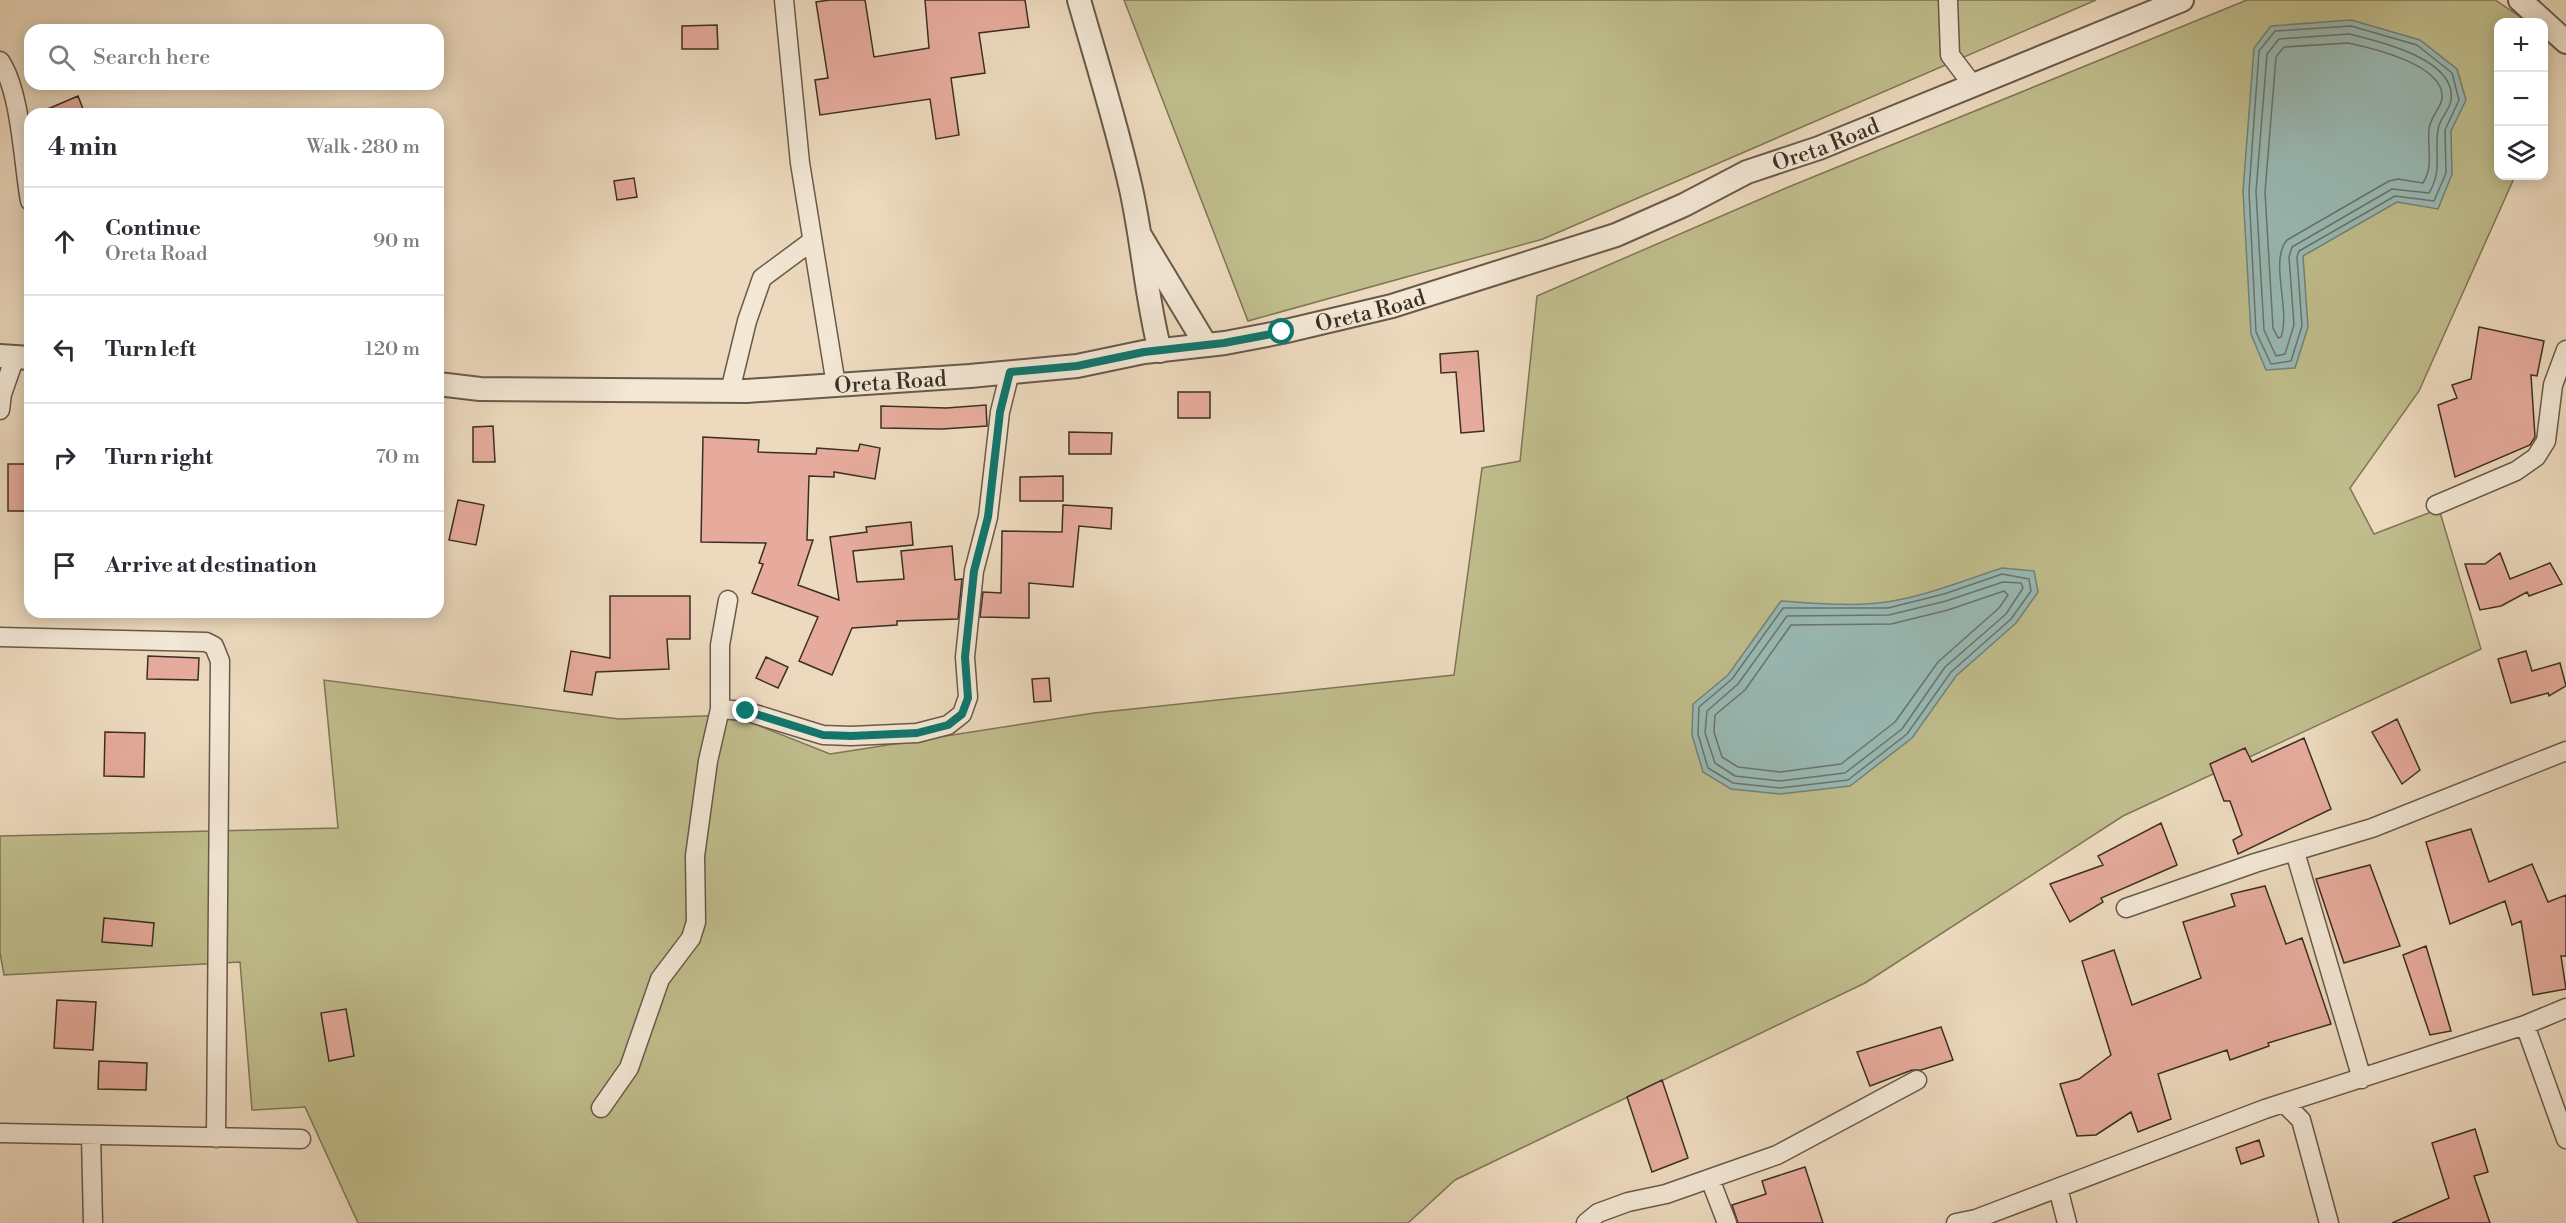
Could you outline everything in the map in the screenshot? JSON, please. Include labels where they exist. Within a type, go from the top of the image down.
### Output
[{"type":"street","points":[[784,0],[800,163],[836,385]]},
{"type":"street","points":[[1079,0],[1115,128],[1140,236],[1146,293],[1160,351]]},
{"type":"street","points":[[1948,0],[1950,55],[1972,84]]},
{"type":"street","points":[[2520,0],[2566,42]]},
{"type":"street","name":"Oreta Road","points":[[444,385],[480,389],[730,391],[836,385],[1077,366],[1282,332],[1392,306],[1616,235],[1684,205],[1747,172],[1819,148],[2175,1]]},
{"type":"street","points":[[0,61],[6,71],[13,94],[24,163]]},
{"type":"street","points":[[1140,236],[1206,345]]},
{"type":"street","points":[[730,391],[747,321],[762,278],[812,241]]},
{"type":"street","points":[[2436,505],[2516,471],[2536,457],[2546,441],[2559,400],[2566,350]]},
{"type":"street","points":[[0,410],[2,394],[15,357]]},
{"type":"street","points":[[720,709],[746,711],[823,735],[851,736],[917,733],[948,725],[962,714],[968,698],[965,657],[974,571],[988,517],[1000,412],[1010,372]]},
{"type":"street","points":[[601,1108],[629,1068],[660,979],[691,938],[696,922],[695,856],[708,761],[720,709],[720,645],[729,600]]},
{"type":"street","points":[[0,637],[206,642],[214,646],[220,661],[216,1138]]},
{"type":"street","points":[[2126,908],[2372,828],[2566,751]]},
{"type":"street","points":[[2295,852],[2362,1079]]},
{"type":"street","points":[[1956,1223],[1976,1219],[2284,1103],[2525,1025],[2566,1008]]},
{"type":"street","points":[[2525,1025],[2566,1139]]},
{"type":"street","points":[[1586,1223],[1598,1213],[1628,1202],[1666,1194],[1778,1155],[1917,1080]]},
{"type":"street","points":[[2301,1120],[2314,1094]]},
{"type":"street","points":[[2284,1103],[2301,1120],[2329,1223]]},
{"type":"street","points":[[0,1133],[301,1139]]},
{"type":"street","points":[[92,1136],[93,1223]]},
{"type":"street","points":[[1710,1179],[1727,1223]]},
{"type":"street","points":[[2058,1188],[2067,1223]]},
{"type":"shaded area","points":[[1124,0],[2096,0],[1543,239],[1248,321]]},
{"type":"shaded area","points":[[2247,0],[2495,0],[2522,18],[2494,18],[2494,180],[2513,180],[2419,391],[2350,488],[2374,534],[2439,509],[2481,649],[2123,816],[1865,983],[1455,1180],[1408,1223],[358,1223],[305,1107],[252,1110],[240,962],[4,975],[0,953],[0,836],[338,828],[324,680],[619,719],[732,715],[830,754],[1094,713],[1454,675],[1482,468],[1520,461],[1537,296],[1786,188]]},
{"type":"water","points":[[2351,20],[2420,40],[2457,69],[2466,100],[2451,131],[2452,174],[2438,209],[2397,202],[2303,256],[2308,327],[2295,368],[2266,370],[2251,334],[2243,191],[2254,48],[2271,26]]},
{"type":"water","points":[[2002,568],[2034,571],[2038,592],[2016,623],[1956,676],[1912,738],[1850,786],[1780,794],[1731,789],[1703,772],[1692,735],[1693,704],[1728,675],[1781,601],[1820,604],[1887,602],[1931,592]]},
{"type":"building","points":[[865,0],[874,57],[929,48],[925,0],[1025,0],[1029,27],[979,33],[985,73],[951,78],[959,135],[936,139],[930,99],[820,115],[815,80],[828,78],[816,2]]},
{"type":"building","points":[[717,25],[718,49],[682,49],[682,26]]},
{"type":"building","points":[[78,96],[83,108],[50,108]]},
{"type":"building","points":[[634,178],[637,197],[617,200],[614,181]]},
{"type":"building","points":[[2479,327],[2544,341],[2537,376],[2531,375],[2535,437],[2530,445],[2455,477],[2438,405],[2457,398],[2452,385],[2471,379]]},
{"type":"building","points":[[1478,351],[1484,431],[1461,433],[1456,372],[1441,373],[1440,354]]},
{"type":"building","points":[[1178,392],[1210,392],[1210,418],[1178,418]]},
{"type":"building","points":[[986,405],[987,426],[942,429],[881,428],[881,406],[946,408]]},
{"type":"building","points":[[493,426],[495,462],[473,462],[473,427]]},
{"type":"building","points":[[1069,432],[1112,433],[1111,454],[1069,454]]},
{"type":"building","points":[[703,437],[759,440],[758,452],[816,454],[817,448],[858,451],[860,444],[880,448],[875,479],[834,472],[834,477],[809,476],[807,540],[813,540],[798,585],[839,600],[830,537],[867,532],[866,527],[911,522],[913,545],[853,551],[857,582],[904,579],[901,551],[952,546],[955,580],[962,579],[958,619],[897,621],[897,625],[852,628],[832,675],[799,661],[818,617],[752,593],[763,564],[759,563],[766,543],[701,542]]},
{"type":"building","points":[[8,464],[24,464],[24,511],[8,511]]},
{"type":"building","points":[[1063,476],[1063,501],[1020,501],[1020,477]]},
{"type":"building","points":[[458,500],[484,505],[476,545],[449,540]]},
{"type":"building","points":[[1063,505],[1112,508],[1111,529],[1079,526],[1073,587],[1029,583],[1029,618],[980,617],[983,592],[1001,593],[1002,531],[1062,532]]},
{"type":"building","points":[[2500,553],[2510,579],[2550,563],[2562,584],[2529,596],[2527,592],[2501,606],[2480,610],[2465,564],[2485,564]]},
{"type":"building","points":[[610,596],[690,596],[690,639],[667,639],[669,669],[596,672],[592,695],[564,691],[571,651],[610,658]]},
{"type":"building","points":[[2526,651],[2532,671],[2560,663],[2566,686],[2549,696],[2548,693],[2511,703],[2498,659]]},
{"type":"building","points":[[148,656],[199,658],[198,680],[147,679]]},
{"type":"building","points":[[766,657],[788,667],[778,688],[756,678]]},
{"type":"building","points":[[1049,678],[1051,701],[1034,702],[1032,679]]},
{"type":"building","points":[[2397,719],[2420,770],[2402,784],[2372,732]]},
{"type":"building","points":[[105,732],[145,733],[144,777],[104,776]]},
{"type":"building","points":[[2304,738],[2331,809],[2238,854],[2233,840],[2242,835],[2230,801],[2224,801],[2210,764],[2245,748],[2252,762]]},
{"type":"building","points":[[2161,823],[2177,865],[2101,898],[2103,902],[2070,922],[2050,884],[2103,865],[2098,856]]},
{"type":"building","points":[[2471,829],[2489,882],[2532,864],[2548,902],[2566,895],[2566,956],[2561,956],[2566,989],[2533,995],[2521,921],[2512,925],[2505,901],[2450,924],[2426,842]]},
{"type":"building","points":[[2370,865],[2400,946],[2344,963],[2316,879]]},
{"type":"building","points":[[2265,886],[2286,944],[2302,938],[2331,1024],[2268,1043],[2269,1046],[2230,1060],[2227,1050],[2158,1074],[2171,1119],[2138,1132],[2131,1112],[2096,1135],[2077,1136],[2060,1084],[2079,1079],[2111,1055],[2082,961],[2114,950],[2132,1005],[2201,978],[2183,922],[2235,906],[2231,894]]},
{"type":"building","points":[[104,918],[154,923],[152,946],[102,942]]},
{"type":"building","points":[[2426,946],[2451,1031],[2430,1035],[2403,955]]},
{"type":"building","points":[[57,1000],[96,1002],[93,1050],[54,1048]]},
{"type":"building","points":[[346,1009],[354,1056],[329,1061],[321,1013]]},
{"type":"building","points":[[1941,1027],[1953,1060],[1921,1070],[1912,1070],[1870,1086],[1857,1052]]},
{"type":"building","points":[[99,1061],[147,1063],[146,1090],[98,1089]]},
{"type":"building","points":[[1662,1080],[1688,1158],[1652,1172],[1627,1097]]},
{"type":"building","points":[[2475,1129],[2488,1172],[2474,1176],[2490,1223],[2392,1223],[2449,1198],[2432,1143]]},
{"type":"building","points":[[2259,1140],[2264,1156],[2241,1164],[2236,1148]]},
{"type":"building","points":[[1805,1167],[1823,1223],[1738,1223],[1732,1205],[1766,1194],[1762,1181]]},
{"type":"route","points":[[746,711],[823,735],[851,736],[917,733],[948,725],[958,718],[968,698],[965,657],[974,571],[988,517],[1000,412],[1010,372],[1077,366],[1144,352],[1224,343],[1282,332]]}]
